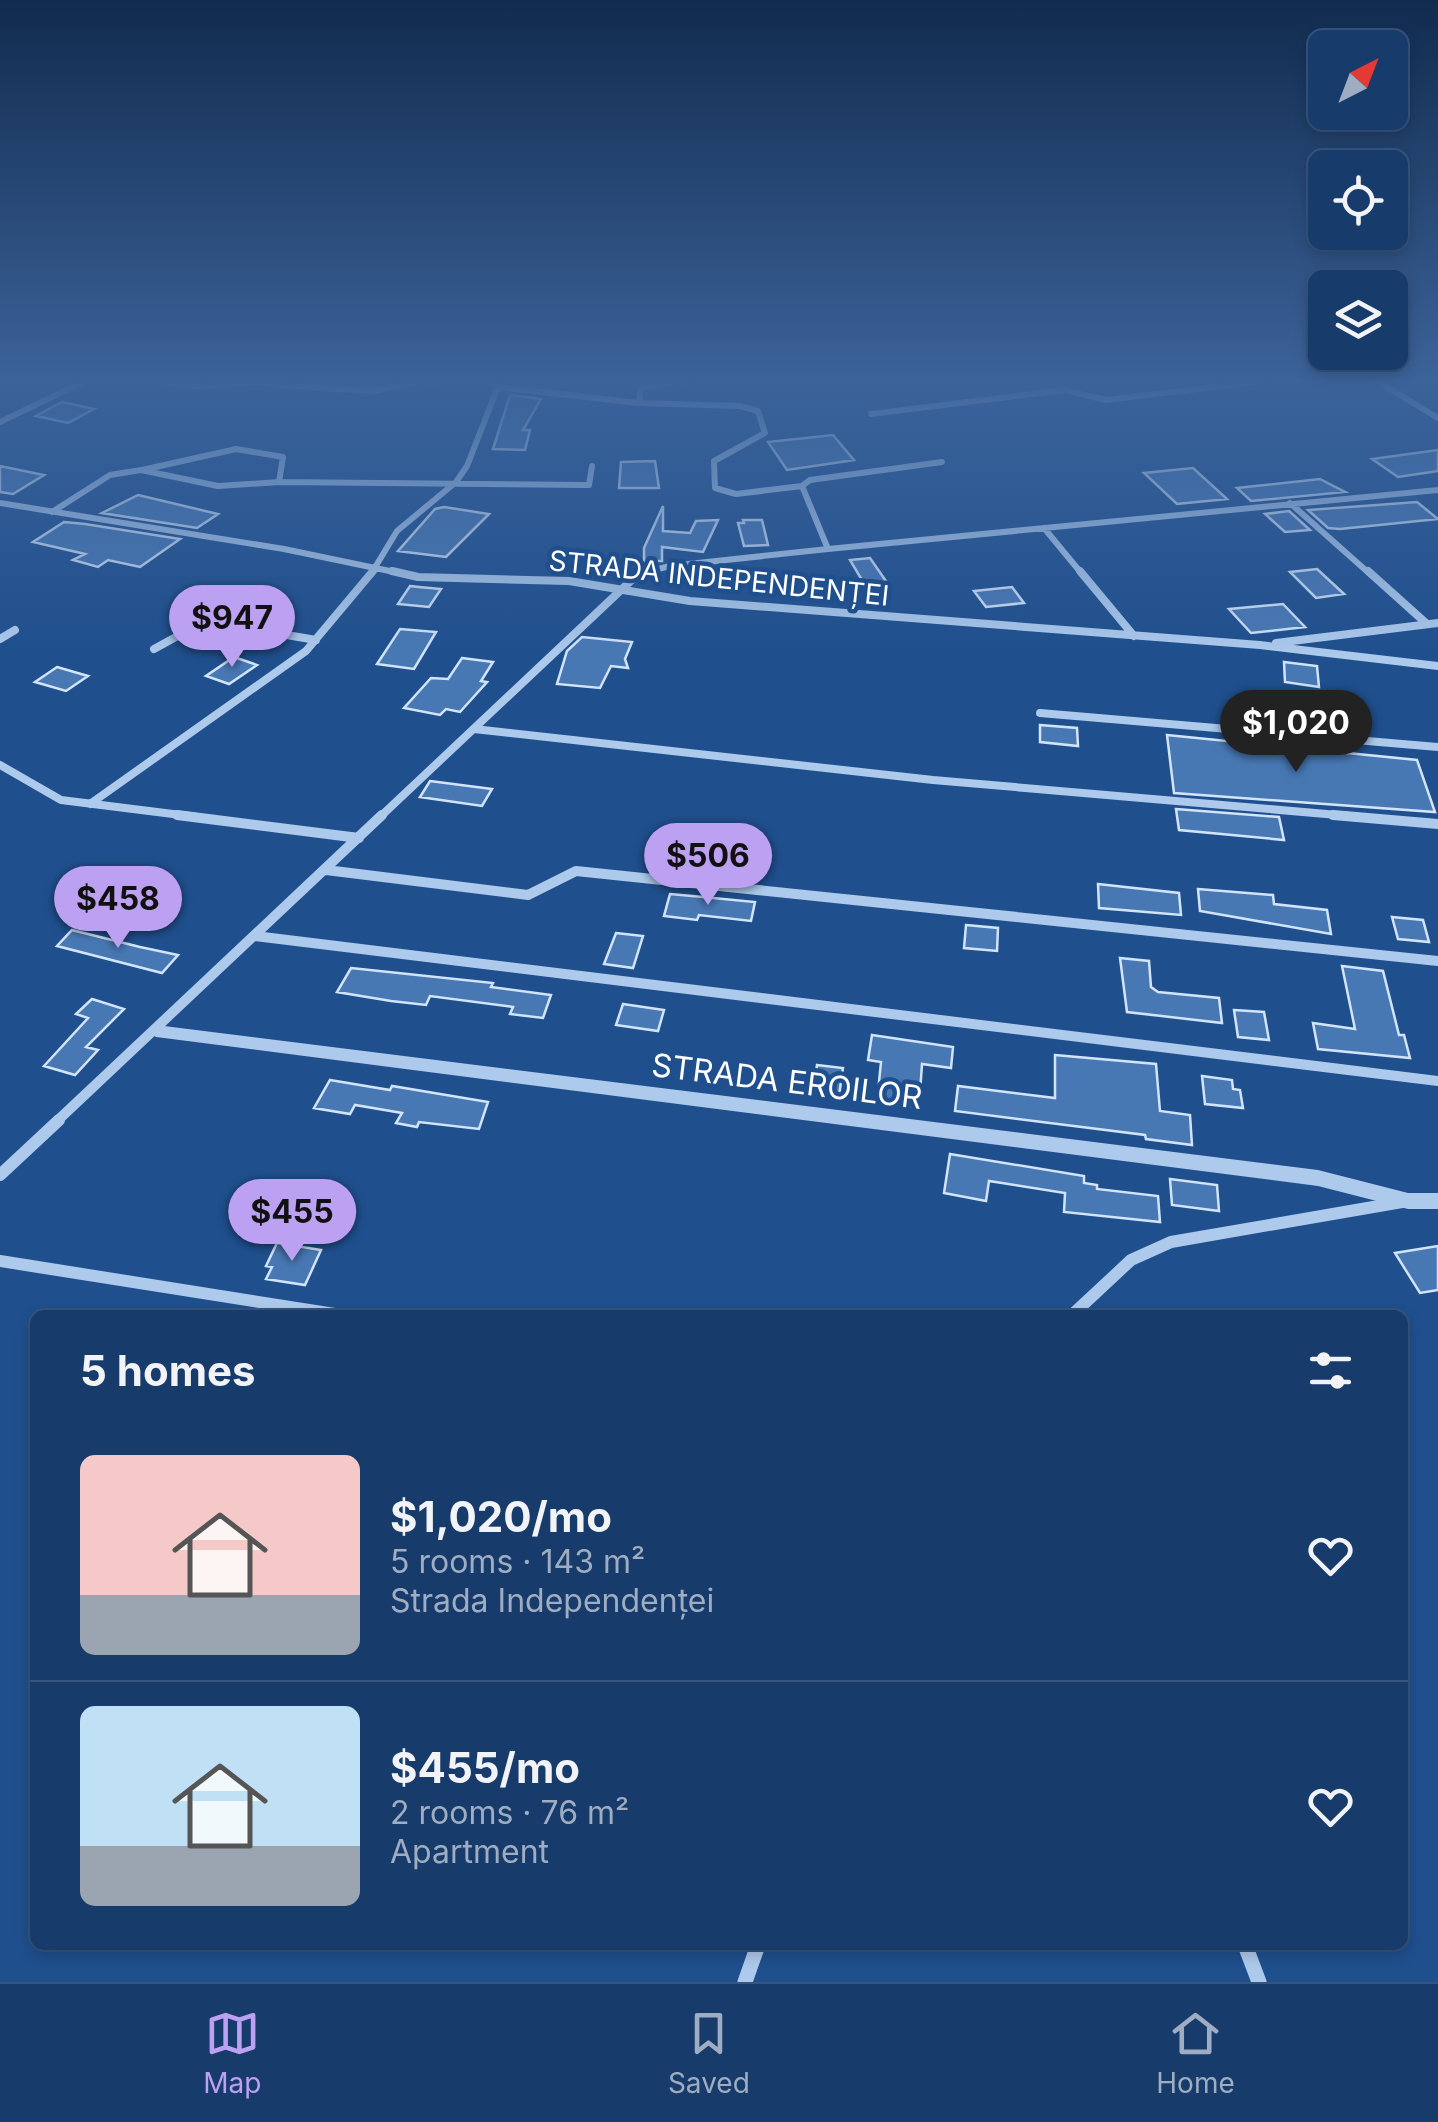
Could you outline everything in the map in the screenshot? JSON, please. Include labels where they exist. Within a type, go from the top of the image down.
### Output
[{"type":"street","points":[[51,512],[110,475],[132,471]]},
{"type":"street","points":[[147,471],[200,485],[244,486],[279,482],[589,484],[591,471]]},
{"type":"street","points":[[279,482],[281,471]]},
{"type":"street","points":[[90,804],[316,640],[374,570],[402,525],[456,482],[463,471]]},
{"type":"street","points":[[714,471],[714,488],[736,494],[802,486]]},
{"type":"street","points":[[802,486],[805,481],[874,471]]},
{"type":"street","points":[[802,486],[828,549]]},
{"type":"street","points":[[0,1175],[638,574],[658,568],[828,549],[1438,490]]},
{"type":"street","name":"STRADA INDEPENDENȚEI","points":[[0,503],[284,549],[418,577],[569,582],[690,602],[1260,645],[1438,666]]},
{"type":"street","points":[[1290,503],[1427,624]]},
{"type":"street","points":[[1044,528],[1134,636]]},
{"type":"street","points":[[154,649],[205,620],[316,640]]},
{"type":"street","points":[[1260,645],[1438,623]]},
{"type":"street","points":[[0,639],[15,630]]},
{"type":"street","points":[[1040,714],[1438,747]]},
{"type":"street","points":[[474,729],[934,780],[1438,824]]},
{"type":"street","points":[[0,765],[48,794],[90,804],[359,838]]},
{"type":"street","points":[[326,870],[528,895],[576,872],[1438,961]]},
{"type":"street","points":[[256,936],[1438,1081]]},
{"type":"street","name":"STRADA EROILOR","points":[[156,1031],[1318,1178],[1428,1205]]},
{"type":"street","points":[[1077,1310],[1132,1260],[1172,1242],[1428,1205]]},
{"type":"street","points":[[0,1261],[309,1310]]},
{"type":"street","points":[[745,1982],[756,1950]]},
{"type":"street","points":[[1247,1950],[1259,1982]]},
{"type":"building","points":[[0,471],[44,475],[13,494],[0,492]]},
{"type":"building","points":[[620,471],[657,471],[659,488],[619,488]]},
{"type":"building","points":[[1197,471],[1227,499],[1177,504],[1144,473]]},
{"type":"building","points":[[1390,471],[1435,471],[1398,477]]},
{"type":"building","points":[[1320,479],[1345,492],[1251,501],[1237,488]]},
{"type":"building","points":[[138,495],[218,514],[197,528],[102,513]]},
{"type":"building","points":[[1417,502],[1438,519],[1340,529],[1328,528],[1308,510]]},
{"type":"building","points":[[663,506],[663,531],[690,533],[696,521],[718,520],[703,552],[662,547],[662,561],[644,561],[644,548]]},
{"type":"building","points":[[435,509],[489,514],[446,557],[398,551]]},
{"type":"building","points":[[1289,511],[1310,530],[1285,532],[1265,514]]},
{"type":"building","points":[[743,520],[762,520],[768,545],[744,546],[738,523],[744,523]]},
{"type":"building","points":[[64,522],[180,539],[140,567],[108,560],[98,567],[73,560],[85,554],[33,542]]},
{"type":"building","points":[[870,558],[888,584],[866,587],[850,560]]},
{"type":"building","points":[[1317,569],[1344,594],[1316,598],[1290,572]]},
{"type":"building","points":[[410,586],[441,589],[429,607],[398,604]]},
{"type":"building","points":[[1012,587],[1024,603],[986,607],[974,591]]},
{"type":"building","points":[[1283,604],[1305,627],[1251,633],[1229,609]]},
{"type":"building","points":[[400,629],[436,632],[414,669],[377,664]]},
{"type":"building","points":[[582,637],[632,642],[625,659],[628,668],[611,666],[600,688],[557,684],[567,651]]},
{"type":"building","points":[[234,657],[257,665],[229,684],[206,676]]},
{"type":"building","points":[[462,658],[493,662],[481,681],[487,682],[460,712],[446,709],[440,715],[404,708],[431,678],[448,679]]},
{"type":"building","points":[[1284,662],[1317,666],[1319,687],[1285,682]]},
{"type":"building","points":[[57,667],[88,676],[66,691],[35,682]]},
{"type":"building","points":[[1040,725],[1077,728],[1078,746],[1040,742]]},
{"type":"building","points":[[1167,735],[1417,760],[1435,812],[1174,793]]},
{"type":"building","points":[[430,781],[492,789],[482,806],[420,797]]},
{"type":"building","points":[[1176,809],[1279,817],[1284,840],[1179,830]]},
{"type":"building","points":[[1098,884],[1179,893],[1181,915],[1099,908]]},
{"type":"building","points":[[1198,889],[1273,895],[1274,904],[1327,910],[1331,934],[1200,911]]},
{"type":"building","points":[[670,894],[755,902],[751,921],[699,915],[697,920],[664,916]]},
{"type":"building","points":[[1392,917],[1423,920],[1429,942],[1398,939]]},
{"type":"building","points":[[966,925],[998,928],[997,951],[964,948]]},
{"type":"building","points":[[72,930],[178,955],[162,973],[57,946]]},
{"type":"building","points":[[616,933],[643,936],[633,968],[604,964]]},
{"type":"building","points":[[1120,958],[1149,961],[1151,987],[1158,992],[1219,998],[1222,1023],[1127,1012]]},
{"type":"building","points":[[1342,966],[1383,971],[1399,1035],[1404,1035],[1410,1058],[1318,1049],[1313,1023],[1355,1029]]},
{"type":"building","points":[[351,968],[493,983],[491,987],[551,995],[543,1018],[510,1014],[513,1007],[430,996],[426,1005],[337,992]]},
{"type":"building","points":[[92,999],[124,1009],[86,1047],[98,1050],[75,1075],[44,1066],[88,1018],[76,1014]]},
{"type":"building","points":[[623,1004],[664,1010],[658,1031],[616,1025]]},
{"type":"building","points":[[1234,1010],[1264,1012],[1269,1040],[1238,1037]]},
{"type":"building","points":[[872,1035],[953,1047],[951,1068],[922,1064],[919,1107],[877,1102],[881,1062],[868,1060]]},
{"type":"building","points":[[1055,1055],[1156,1064],[1160,1111],[1190,1115],[1192,1145],[1146,1139],[1145,1135],[955,1111],[958,1086],[1055,1098]]},
{"type":"building","points":[[817,1065],[843,1068],[839,1096],[813,1092]]},
{"type":"building","points":[[1202,1076],[1232,1080],[1233,1089],[1240,1090],[1243,1108],[1205,1104]]},
{"type":"building","points":[[330,1080],[488,1102],[479,1129],[419,1122],[417,1127],[396,1123],[402,1113],[355,1105],[350,1114],[314,1108]]},
{"type":"building","points":[[950,1154],[1084,1176],[1084,1183],[1097,1185],[1097,1189],[1158,1196],[1160,1222],[1064,1212],[1065,1193],[989,1181],[986,1201],[944,1193]]},
{"type":"building","points":[[1170,1179],[1217,1185],[1219,1211],[1172,1205]]},
{"type":"building","points":[[277,1243],[321,1250],[305,1285],[266,1279],[272,1267],[266,1266]]},
{"type":"building","points":[[1438,1246],[1438,1290],[1420,1293],[1395,1253]]}]
